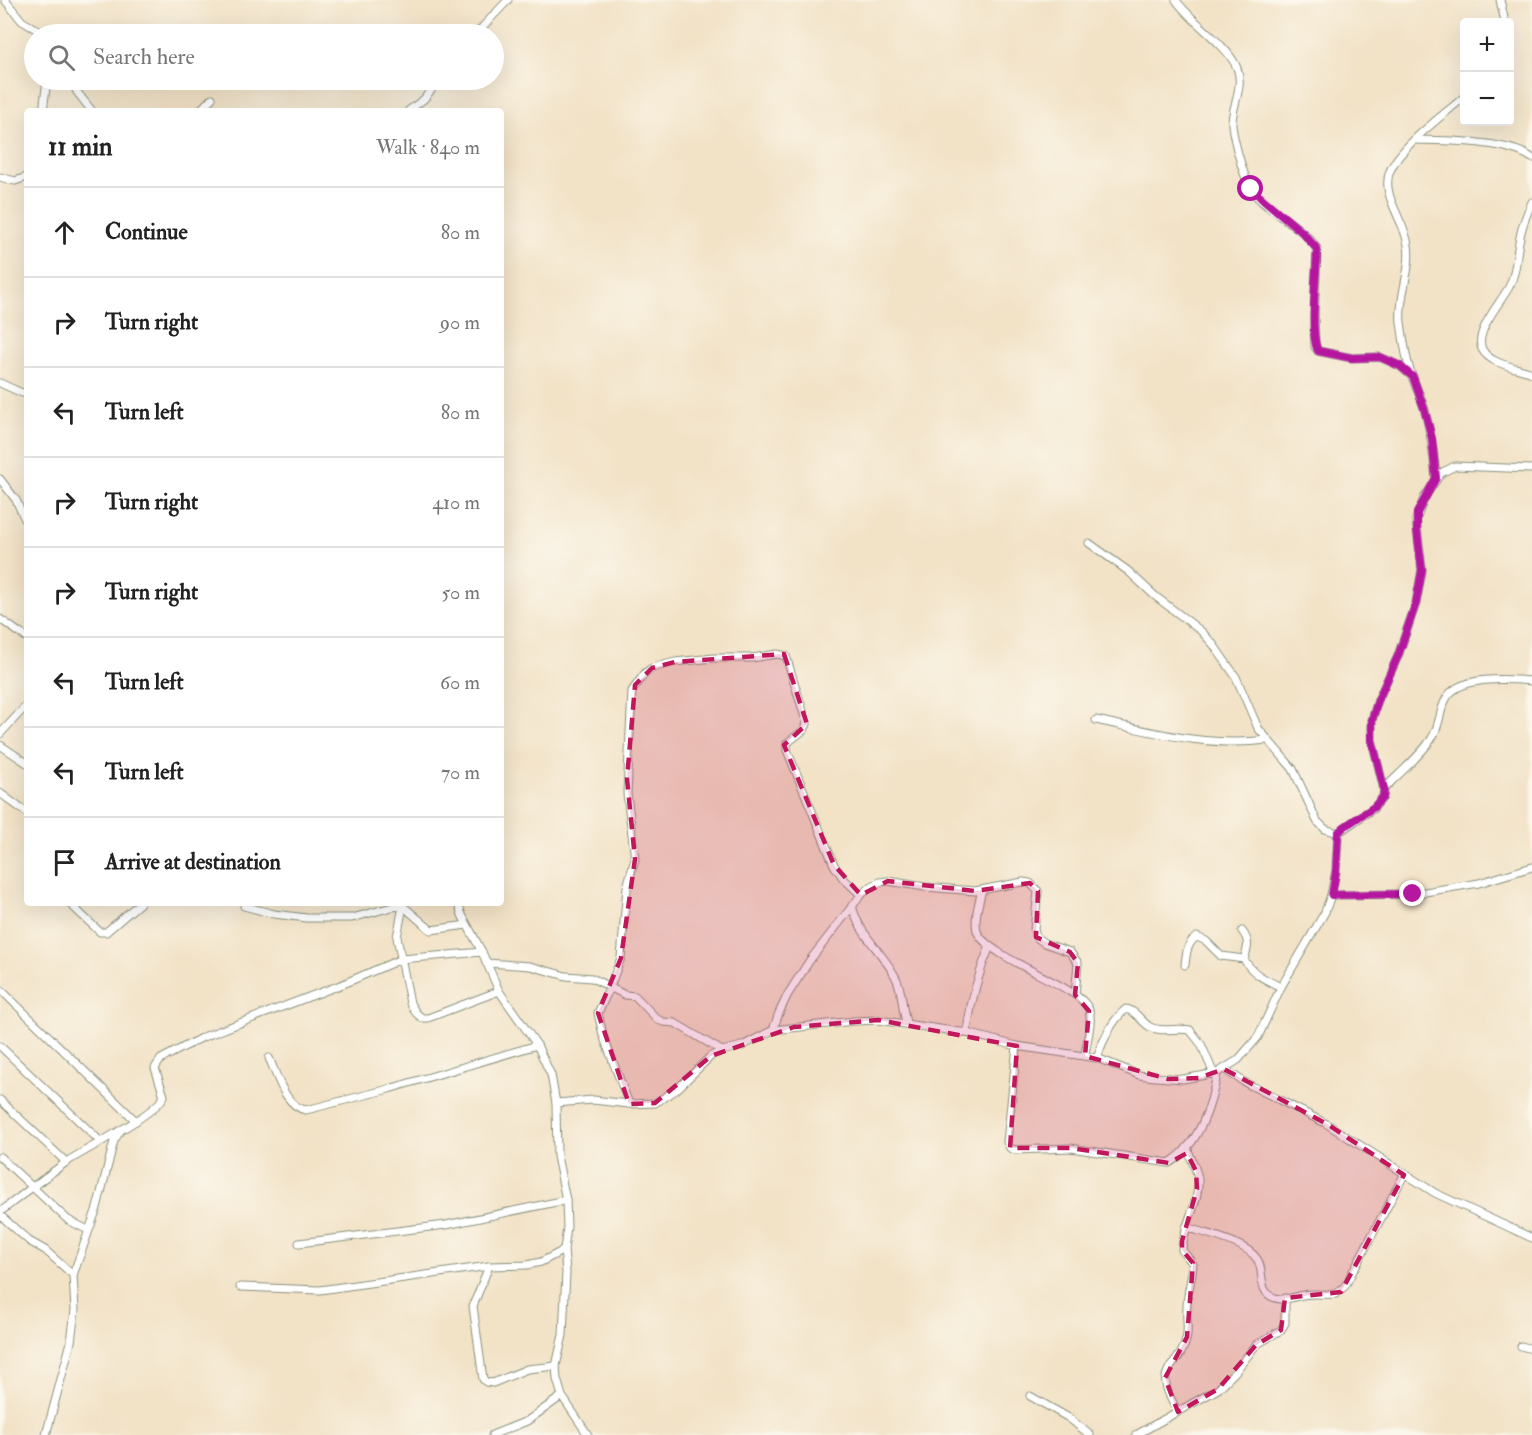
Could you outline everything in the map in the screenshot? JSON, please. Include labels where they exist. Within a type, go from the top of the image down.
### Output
[{"type":"street","points":[[5,0],[27,24]]},
{"type":"street","points":[[485,24],[508,0]]},
{"type":"street","points":[[1176,0],[1187,15],[1229,56],[1237,69],[1239,85],[1232,124],[1244,175],[1251,189],[1302,232],[1317,249],[1314,318],[1315,342],[1318,351],[1352,358],[1380,357],[1400,366],[1413,377]]},
{"type":"street","points":[[1500,0],[1503,18]]},
{"type":"street","points":[[43,108],[46,90]]},
{"type":"street","points":[[76,90],[90,108]]},
{"type":"street","points":[[412,108],[431,90]]},
{"type":"street","points":[[202,108],[212,98]]},
{"type":"street","points":[[1436,478],[1432,439],[1410,369],[1401,320],[1409,248],[1388,185],[1391,168],[1414,140],[1460,100]]},
{"type":"street","points":[[1414,140],[1513,149],[1532,158]]},
{"type":"street","points":[[0,177],[15,181],[24,178]]},
{"type":"street","points":[[1532,202],[1520,236],[1512,282],[1485,326],[1480,342],[1487,356],[1500,363],[1532,373]]},
{"type":"street","points":[[0,383],[24,393]]},
{"type":"street","points":[[556,1102],[593,1100],[629,1104],[655,1103],[676,1090],[711,1056],[742,1046],[774,1030],[878,1020],[967,1033],[1017,1046],[1097,1058],[1139,1075],[1155,1077],[1183,1079],[1218,1072],[1238,1060],[1258,1037],[1281,987],[1325,912],[1332,895],[1336,871],[1338,833],[1374,807],[1383,797],[1384,789],[1372,740],[1372,720],[1378,700],[1398,656],[1416,603],[1422,570],[1417,513],[1436,478],[1446,469],[1464,465],[1532,469]]},
{"type":"street","points":[[0,479],[16,500],[24,517]]},
{"type":"street","points":[[1089,543],[1201,631],[1236,677],[1258,728],[1293,769],[1317,821],[1325,829],[1338,833]]},
{"type":"street","points":[[0,619],[24,636]]},
{"type":"street","points":[[629,1104],[599,1021],[600,1006],[621,958],[627,887],[635,859],[627,805],[632,691],[639,679],[652,668],[675,662],[714,658],[752,658],[777,654],[786,656],[807,724],[804,730],[787,743],[787,750],[834,865],[843,878],[861,895]]},
{"type":"street","points":[[1384,789],[1433,737],[1444,701],[1457,686],[1489,680],[1532,681]]},
{"type":"street","points":[[0,734],[24,708]]},
{"type":"street","points":[[20,713],[24,715]]},
{"type":"street","points":[[1096,720],[1151,733],[1225,743],[1243,744],[1267,740]]},
{"type":"street","points":[[0,745],[24,762]]},
{"type":"street","points":[[0,793],[24,811]]},
{"type":"street","points":[[1332,895],[1413,894],[1479,883],[1532,867]]},
{"type":"street","points":[[774,1030],[788,994],[810,960],[852,905],[861,895],[880,882],[888,881],[975,891],[1023,882],[1030,883],[1035,887],[1038,897],[1034,929],[1036,937],[1044,943],[1070,952],[1075,958],[1079,967],[1075,995]]},
{"type":"street","points":[[982,890],[976,928],[980,937],[1025,968],[1057,983],[1075,995],[1082,1000],[1089,1011],[1084,1056]]},
{"type":"street","points":[[852,905],[858,925],[888,964],[901,987],[903,1013],[907,1025]]},
{"type":"street","points":[[72,906],[100,932],[106,932],[133,906]]},
{"type":"street","points":[[244,906],[274,914],[307,918],[352,918],[404,906],[430,930],[467,925]]},
{"type":"street","points":[[404,906],[397,937],[410,1003],[416,1013],[422,1018],[428,1018],[499,992]]},
{"type":"street","points":[[459,906],[499,992],[537,1045],[551,1074],[556,1102],[557,1156],[566,1200],[567,1227],[564,1250],[566,1272],[564,1323],[556,1366],[557,1379],[562,1396],[588,1435]]},
{"type":"street","points":[[1242,931],[1248,943],[1244,959]]},
{"type":"street","points":[[1185,964],[1190,944],[1193,938],[1197,937],[1206,941],[1221,956],[1244,959],[1255,973],[1281,987]]},
{"type":"street","points":[[967,1033],[968,1017],[977,980],[990,946]]},
{"type":"street","points":[[73,1275],[60,1262],[17,1232],[0,1213],[66,1162],[136,1121],[161,1102],[164,1096],[155,1068],[161,1059],[203,1037],[343,984],[401,959],[482,952]]},
{"type":"street","points":[[486,963],[530,966],[566,976],[592,978],[625,995],[635,996],[657,1019],[675,1023],[722,1051]]},
{"type":"street","points":[[0,989],[136,1121]]},
{"type":"street","points":[[1097,1058],[1100,1047],[1115,1021],[1126,1009],[1133,1010],[1150,1027],[1161,1030],[1190,1030],[1218,1072],[1244,1082],[1327,1124],[1435,1193],[1532,1238]]},
{"type":"street","points":[[269,1058],[291,1103],[299,1109],[306,1110],[363,1097],[537,1045]]},
{"type":"street","points":[[0,1046],[100,1141]]},
{"type":"street","points":[[1017,1046],[1007,1142],[1010,1148],[1016,1150],[1071,1148],[1169,1163],[1178,1158],[1187,1147],[1205,1116],[1218,1072]]},
{"type":"street","points":[[0,1100],[66,1162]]},
{"type":"street","points":[[46,1435],[71,1342],[75,1310],[73,1275],[97,1208],[114,1141],[123,1128]]},
{"type":"street","points":[[1178,1412],[1166,1388],[1165,1378],[1167,1370],[1183,1347],[1187,1336],[1187,1307],[1193,1264],[1182,1250],[1198,1178],[1187,1147]]},
{"type":"street","points":[[0,1157],[68,1220],[88,1230]]},
{"type":"street","points":[[1186,1227],[1248,1250],[1257,1257],[1262,1269],[1260,1278],[1262,1286],[1269,1294],[1279,1299],[1305,1294],[1336,1294],[1341,1292],[1383,1218],[1404,1175]]},
{"type":"street","points":[[299,1243],[446,1225],[566,1200]]},
{"type":"street","points":[[240,1287],[320,1290],[489,1266],[527,1265],[541,1262],[564,1250]]},
{"type":"street","points":[[489,1266],[473,1308],[483,1379],[493,1383],[527,1369],[556,1366]]},
{"type":"street","points":[[1136,1435],[1218,1389],[1256,1346],[1281,1330],[1286,1323],[1285,1298]]},
{"type":"street","points":[[1521,1346],[1532,1349]]},
{"type":"street","points":[[492,1435],[528,1421],[562,1396]]},
{"type":"street","points":[[1030,1396],[1069,1418],[1090,1435]]},
{"type":"highlighted area","points":[[784,654],[807,724],[784,745],[834,865],[861,895],[888,881],[975,891],[1030,883],[1038,891],[1036,937],[1070,952],[1078,963],[1075,995],[1089,1011],[1085,1056],[1168,1079],[1199,1078],[1224,1069],[1327,1124],[1404,1175],[1341,1292],[1285,1298],[1281,1330],[1256,1345],[1218,1389],[1178,1412],[1165,1378],[1187,1337],[1193,1263],[1182,1250],[1182,1241],[1197,1189],[1196,1171],[1187,1153],[1169,1163],[1071,1148],[1010,1148],[1017,1046],[878,1020],[794,1027],[711,1056],[655,1103],[629,1104],[598,1013],[621,958],[635,859],[627,779],[635,685],[652,668],[675,662]]},
{"type":"route","points":[[1251,189],[1302,232],[1317,249],[1314,318],[1315,342],[1318,351],[1352,358],[1380,357],[1400,366],[1413,377],[1432,439],[1436,478],[1421,504],[1416,520],[1422,575],[1416,603],[1404,639],[1372,720],[1372,740],[1383,778],[1383,797],[1362,817],[1338,833],[1332,895],[1413,894]]}]
